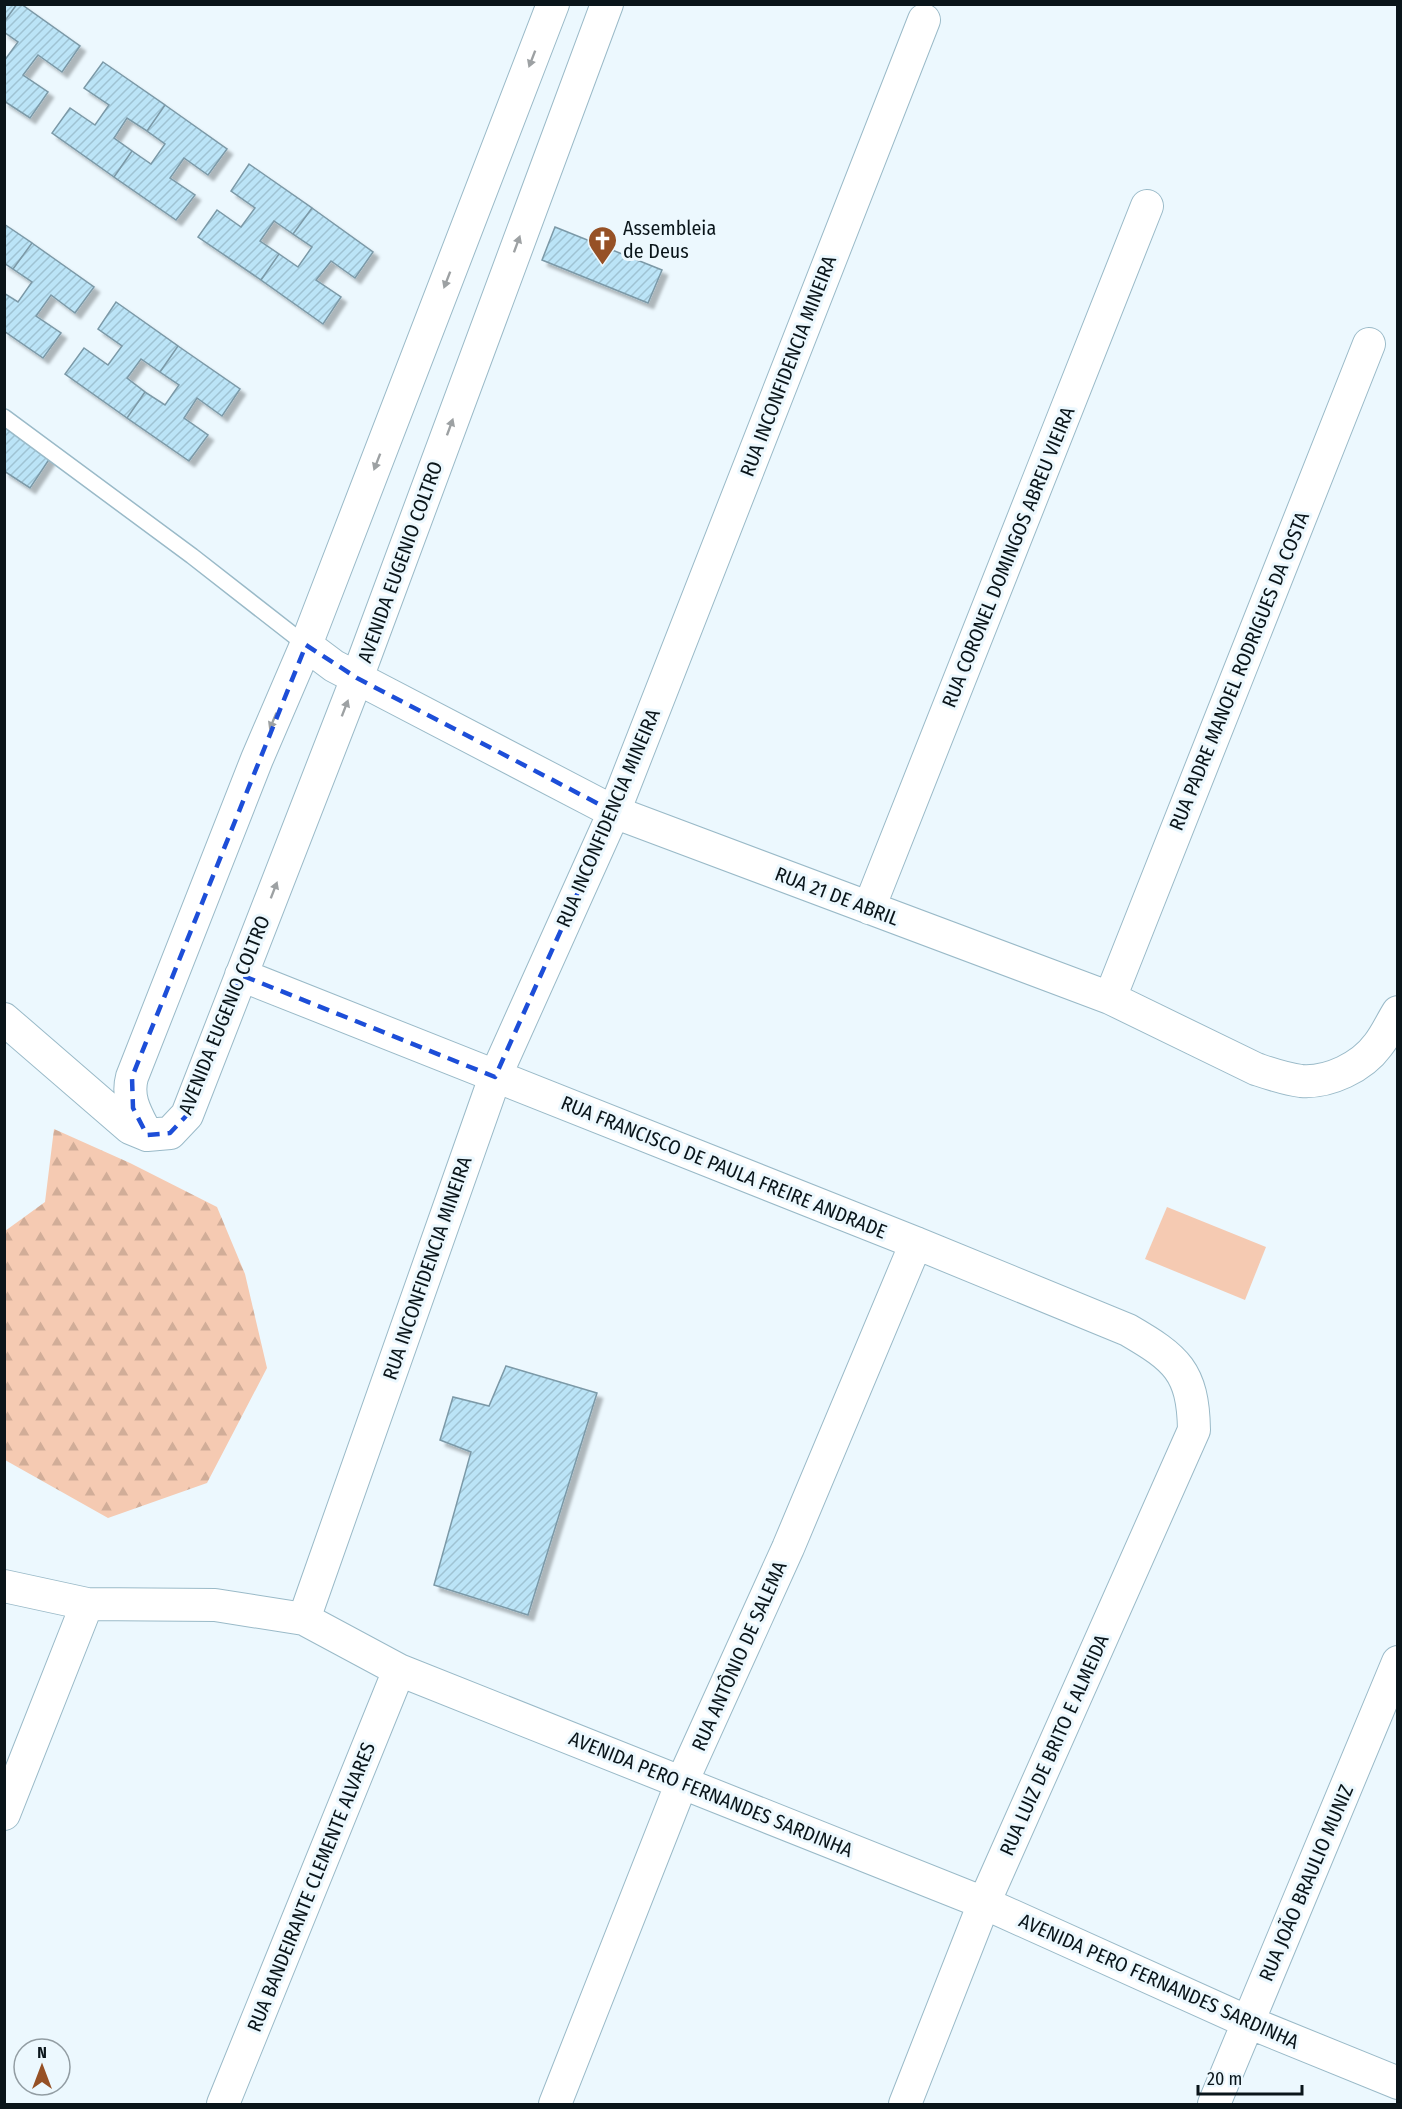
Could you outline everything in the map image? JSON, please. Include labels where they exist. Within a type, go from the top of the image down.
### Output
[{"type":"street","points":[[147,1135],[133,1108],[129,1089],[132,1077],[257,759],[306,645],[553,4]]},
{"type":"street","name":"AVENIDA EUGENIO COLTRO","points":[[147,1135],[170,1133],[187,1115],[357,678],[607,4]]},
{"type":"street","name":"RUA INCONFIDENCIA MINEIRA","points":[[304,1619],[495,1077],[614,812],[924,20]]},
{"type":"street","points":[[503,136],[551,154]]},
{"type":"street","name":"RUA CORONEL DOMINGOS ABREU VIEIRA","points":[[869,908],[1147,206]]},
{"type":"street","name":"RUA PADRE MANOEL RODRIGUES DA COSTA","points":[[1110,998],[1369,344]]},
{"type":"street","name":"RUA 21 DE ABRIL","points":[[306,645],[334,666],[614,812],[1110,998],[1256,1069],[1302,1081],[1329,1078],[1358,1064],[1378,1045],[1398,1012]]},
{"type":"street","name":"RUA FRANCISCO DE PAULA FREIRE ANDRADE","points":[[241,975],[916,1243],[1128,1330],[1160,1349],[1175,1363],[1189,1386]]},
{"type":"street","points":[[4,1019],[130,1128],[147,1135]]},
{"type":"street","name":"RUA ANTÔNIO DE SALEMA","points":[[555,2104],[682,1782],[788,1548],[916,1243]]},
{"type":"street","name":"RUA LUIZ DE BRITO E ALMEIDA","points":[[905,2104],[984,1903],[1194,1430],[1194,1406],[1189,1386]]},
{"type":"street","name":"AVENIDA PERO FERNANDES SARDINHA","points":[[4,1586],[87,1604],[215,1605],[304,1619],[399,1670],[984,1903],[1248,2022],[1398,2083]]},
{"type":"street","points":[[4,1814],[87,1604]]},
{"type":"street","name":"RUA JOÃO BRAULIO MUNIZ","points":[[1214,2104],[1398,1662]]},
{"type":"street","name":"RUA BANDEIRANTE CLEMENTE ALVARES","points":[[223,2104],[399,1670]]},
{"type":"lane","points":[[4,417],[192,556],[306,645]]},
{"type":"highlighted area","points":[[306,645],[357,678],[614,812],[495,1077],[241,975],[187,1115],[170,1133],[147,1135],[133,1108],[132,1077]]},
{"type":"green space","points":[[54,1129],[130,1163],[217,1207],[245,1274],[267,1368],[207,1483],[108,1518],[5,1460],[5,1231],[45,1202]]},
{"type":"green space","points":[[1167,1207],[1266,1247],[1245,1300],[1145,1259]]},
{"type":"building","points":[[4,4],[17,4],[4,22]]},
{"type":"building","points":[[17,4],[21,4],[80,46],[62,72],[38,55],[23,75],[48,92],[30,118],[4,101],[4,61],[18,42],[4,32],[4,22]]},
{"type":"building","points":[[103,62],[165,105],[147,131],[127,118],[114,138],[132,151],[114,177],[52,133],[70,108],[95,125],[109,105],[84,88]]},
{"type":"building","points":[[165,105],[227,149],[208,175],[184,158],[170,178],[195,195],[176,220],[114,177],[132,151],[151,164],[165,144],[147,131]]},
{"type":"building","points":[[249,164],[312,208],[293,234],[274,221],[260,241],[279,254],[261,280],[198,237],[217,210],[241,227],[255,208],[231,191]]},
{"type":"building","points":[[312,208],[373,252],[355,278],[331,261],[316,280],[341,297],[323,324],[261,280],[279,254],[298,267],[312,247],[293,234]]},
{"type":"building","points":[[4,224],[32,243],[13,269],[4,263]]},
{"type":"building","name":"Assembleia de Deus","points":[[555,227],[662,270],[648,303],[542,260]]},
{"type":"building","points":[[32,243],[94,287],[75,313],[51,295],[36,316],[61,333],[43,358],[4,331],[4,293],[18,302],[32,282],[13,269]]},
{"type":"building","points":[[116,302],[178,346],[160,372],[141,359],[127,378],[145,392],[127,418],[65,374],[84,348],[108,365],[122,346],[98,329]]},
{"type":"building","points":[[178,346],[240,389],[222,416],[197,398],[184,418],[208,435],[189,461],[127,418],[145,392],[165,405],[179,385],[160,372]]},
{"type":"building","points":[[4,426],[50,458],[30,488],[4,471]]},
{"type":"building","points":[[506,1366],[597,1393],[528,1615],[434,1585],[471,1452],[440,1440],[453,1397],[489,1406]]},
{"type":"place","name":"Assembleia de Deus","points":[[602,266]]}]
